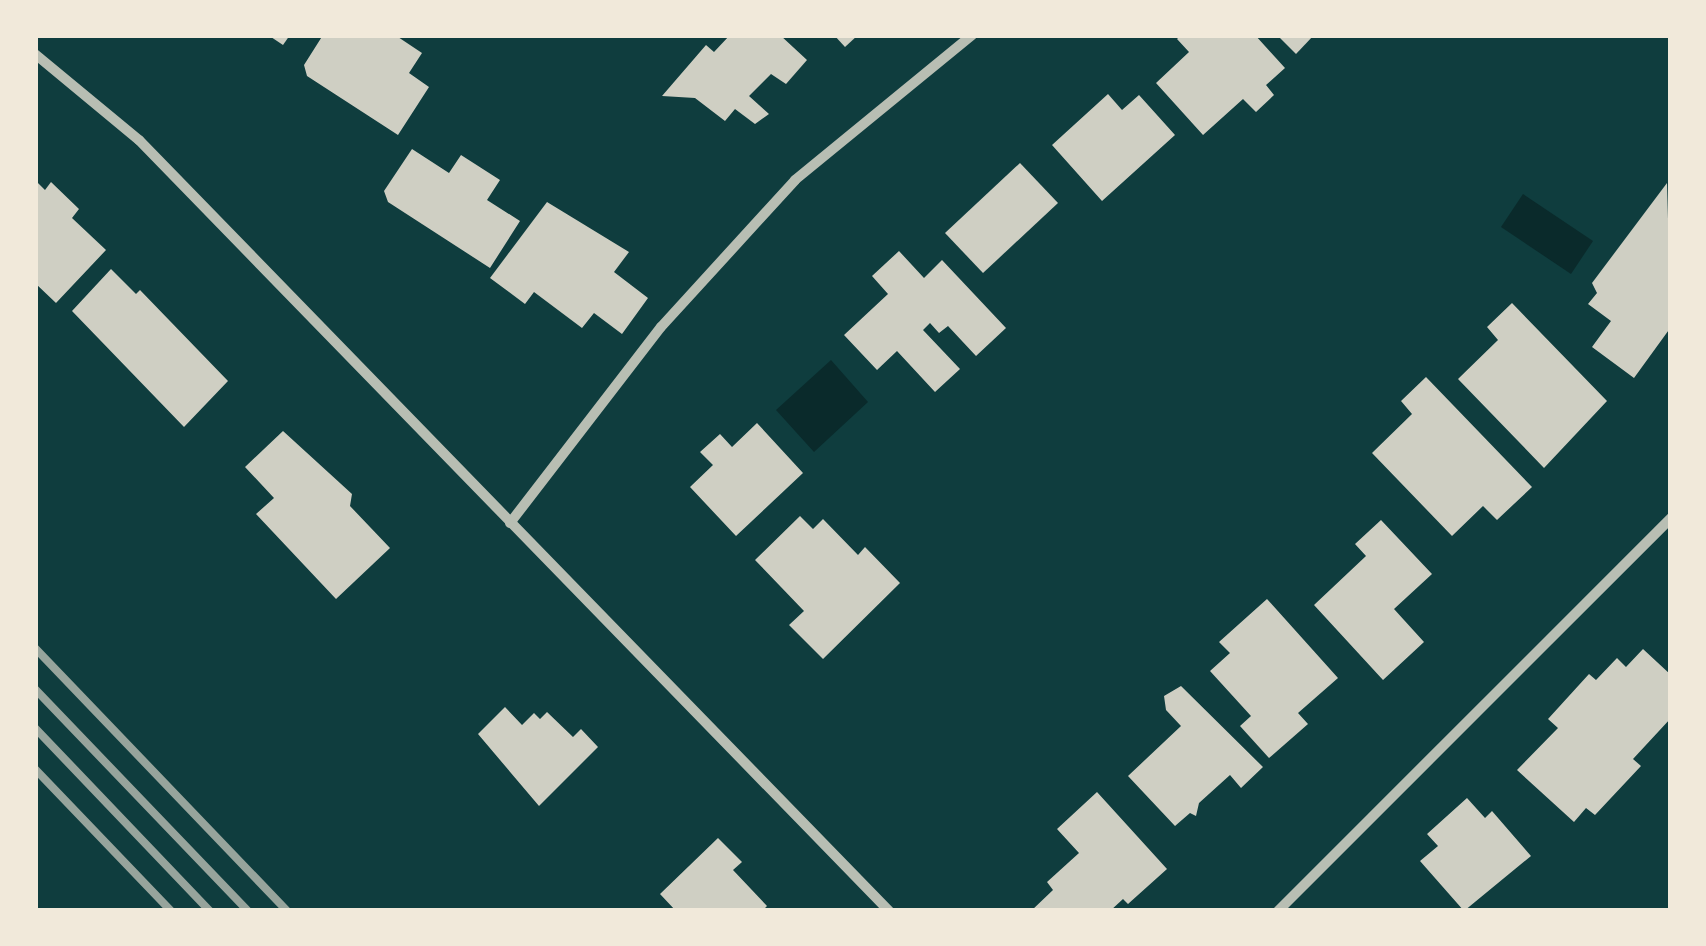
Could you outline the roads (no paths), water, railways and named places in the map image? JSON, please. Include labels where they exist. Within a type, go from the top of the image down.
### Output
[{"type":"street","points":[[510,523],[660,327],[794,180],[972,35]]},
{"type":"street","points":[[35,54],[139,140],[889,911]]},
{"type":"street","points":[[1278,911],[1671,518]]},
{"type":"water","points":[[1523,194],[1593,241],[1571,274],[1501,227]]},
{"type":"water","points":[[831,360],[868,402],[814,452],[776,410]]},
{"type":"railway","points":[[35,648],[287,911]]},
{"type":"railway","points":[[35,689],[248,911]]},
{"type":"railway","points":[[35,728],[210,911]]},
{"type":"railway","points":[[35,769],[171,911]]}]
